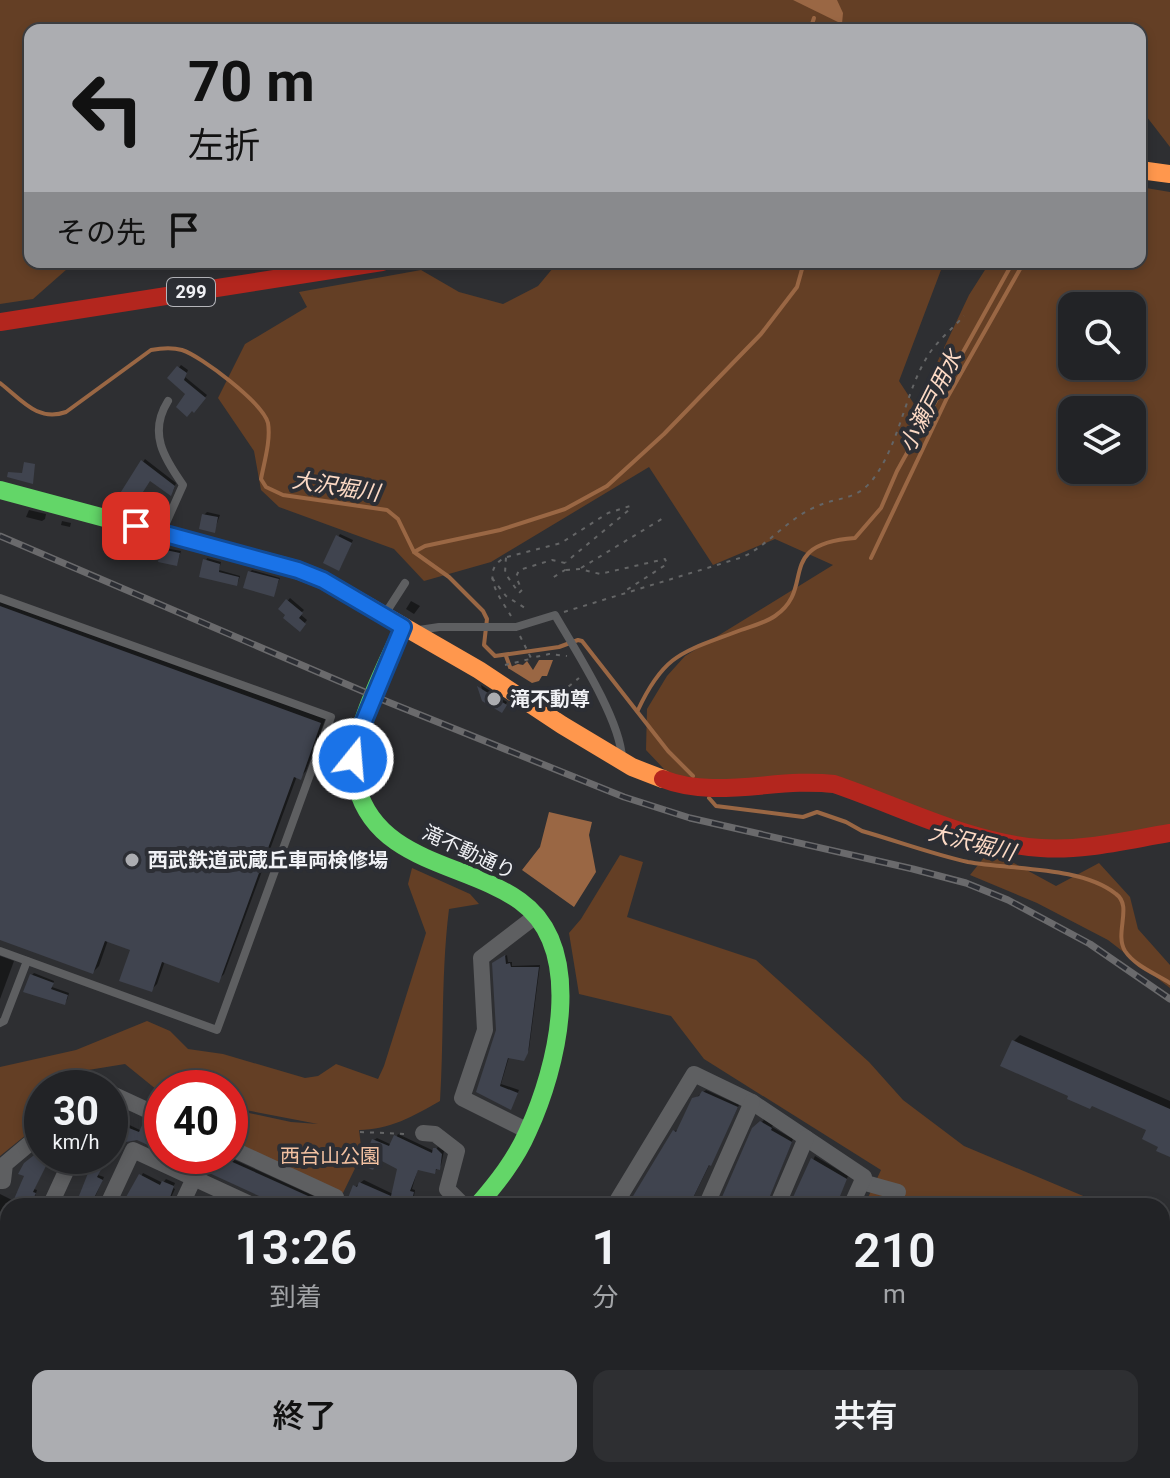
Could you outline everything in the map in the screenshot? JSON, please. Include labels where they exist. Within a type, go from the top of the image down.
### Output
[{"type":"main road","points":[[1146,171],[1170,174]]},
{"type":"main road","name":"299","points":[[0,322],[344,268]]},
{"type":"main road","points":[[0,490],[298,570],[323,580],[479,670],[622,761],[680,786],[714,788],[809,781],[834,784],[981,835],[1032,846],[1071,849],[1170,833]]},
{"type":"main road","name":"滝不動通り","points":[[407,629],[356,740],[353,759],[358,793],[381,828],[396,842],[500,889],[537,915],[549,933],[558,957],[560,999],[545,1089],[528,1131],[496,1184],[484,1198]]},
{"type":"street","points":[[528,1131],[462,1098],[485,1030],[481,958],[537,915]]},
{"type":"street","points":[[619,1198],[694,1074],[752,1102],[864,1177],[855,1198]]},
{"type":"street","points":[[710,1198],[752,1102]]},
{"type":"street","points":[[423,1133],[435,1134],[457,1151],[447,1189],[456,1198]]},
{"type":"street","points":[[780,1198],[806,1138]]},
{"type":"street","points":[[0,1181],[3,1181],[5,1164],[24,1148]]},
{"type":"street","points":[[111,1198],[133,1150],[237,1198]]},
{"type":"street","points":[[248,1156],[336,1198]]},
{"type":"street","points":[[54,1198],[65,1174]]},
{"type":"street","points":[[185,1198],[194,1178]]},
{"type":"street","points":[[862,1182],[898,1192]]},
{"type":"lane","points":[[161,533],[183,485],[161,448],[158,424],[168,401]]},
{"type":"lane","points":[[384,615],[405,583]]},
{"type":"lane","points":[[0,598],[331,717],[217,1030],[0,951]]},
{"type":"lane","points":[[407,629],[497,629],[516,627],[555,615],[607,711],[621,748],[622,761]]},
{"type":"lane","points":[[0,1023],[4,1021],[27,961]]},
{"type":"path","points":[[555,615],[743,557],[763,547],[814,507],[861,493],[888,453],[928,356],[964,316]]},
{"type":"path","points":[[516,627],[492,577],[493,566],[506,557],[561,543],[608,513],[630,506],[565,563]]},
{"type":"path","points":[[580,569],[665,517]]},
{"type":"path","points":[[506,557],[505,573],[519,593],[522,590],[516,577],[519,570],[552,560],[565,563]]},
{"type":"path","points":[[549,580],[565,570],[580,569],[600,574],[665,559],[667,564],[620,594]]},
{"type":"path","points":[[565,563],[565,570]]},
{"type":"path","points":[[492,577],[506,596],[525,608]]},
{"type":"path","points":[[528,648],[530,656]]},
{"type":"path","points":[[509,664],[530,656],[577,655]]},
{"type":"path","points":[[546,702],[587,672]]},
{"type":"path","points":[[360,1132],[423,1133]]},
{"type":"green space","points":[[0,0],[1170,0],[1170,147],[1146,116],[1146,24],[24,24],[24,268],[68,268],[33,299],[0,304]]},
{"type":"green space","points":[[1146,188],[1170,192],[1170,833],[1032,846],[866,794],[680,786],[646,750],[647,709],[667,676],[685,656],[833,565],[775,539],[713,565],[649,467],[491,562],[424,581],[394,549],[279,507],[261,490],[254,451],[218,398],[245,344],[307,307],[299,292],[421,270],[459,292],[503,304],[538,286],[553,268],[942,268],[899,381],[916,407],[969,295],[986,268],[1146,268]]},
{"type":"green space","points":[[990,850],[1056,886],[1099,863],[1130,897],[1138,929],[1170,965],[1170,988],[1108,940],[1037,903],[970,875]]},
{"type":"green space","points":[[620,855],[643,862],[627,917],[756,960],[869,1062],[903,1100],[964,1146],[1088,1198],[868,1198],[881,1170],[704,1059],[671,1016],[579,994],[569,933]]},
{"type":"green space","name":"西台山公園","points":[[412,868],[470,894],[479,904],[449,909],[440,1101],[391,1125],[359,1130],[362,1154],[343,1193],[248,1149],[248,1113],[318,1124],[248,1110],[248,1070],[144,1070],[144,1079],[125,1064],[88,1070],[24,1070],[24,1137],[0,1156],[0,1067],[76,1050],[147,1021],[170,1031],[188,1049],[223,1054],[305,1078],[318,1076],[336,1064],[378,1079],[426,933],[408,884]]},
{"type":"shaded area","points":[[793,0],[837,0],[843,13],[842,24]]},
{"type":"shaded area","points":[[539,660],[553,660],[547,676],[532,683],[508,668],[527,661],[533,670]]},
{"type":"shaded area","points":[[549,812],[592,822],[589,835],[596,872],[574,907],[522,870],[540,847]]},
{"type":"building","points":[[177,366],[187,373],[184,380],[206,398],[187,417],[176,407],[185,394],[167,378]]},
{"type":"building","points":[[141,460],[175,486],[171,496],[150,481],[134,506],[119,495]]},
{"type":"building","points":[[24,462],[35,464],[33,484],[7,477],[8,472],[22,473]]},
{"type":"building","points":[[202,514],[218,517],[215,533],[199,529]]},
{"type":"building","points":[[336,535],[352,543],[339,571],[323,563]]},
{"type":"building","points":[[161,549],[180,553],[177,566],[158,562]]},
{"type":"building","points":[[203,559],[220,564],[219,572],[239,577],[237,586],[199,577]]},
{"type":"building","points":[[248,571],[279,579],[274,597],[243,588]]},
{"type":"building","points":[[286,599],[303,613],[299,618],[306,624],[300,632],[283,618],[285,615],[278,609]]},
{"type":"building","name":"西武鉄道武蔵丘車両検修場","points":[[0,606],[321,723],[301,780],[294,777],[219,983],[162,962],[152,992],[119,981],[130,950],[105,941],[93,974],[0,940]]},
{"type":"building","points":[[477,686],[507,705],[502,713],[482,701]]},
{"type":"building","points":[[505,955],[506,964],[510,963],[511,967],[539,967],[528,1053],[524,1061],[508,1058],[500,1086],[518,1093],[511,1110],[476,1092],[496,1030],[492,963]]},
{"type":"building","points":[[30,974],[54,983],[51,989],[68,995],[65,1005],[23,992]]},
{"type":"building","points":[[1012,1040],[1170,1109],[1170,1157],[1156,1151],[1158,1147],[1142,1139],[1146,1130],[1092,1106],[1090,1109],[1067,1099],[1068,1096],[1000,1066]]},
{"type":"building","points":[[702,1091],[738,1107],[693,1198],[632,1198],[673,1130],[676,1132],[692,1098]]},
{"type":"building","points":[[760,1121],[792,1142],[769,1198],[722,1198],[752,1128]]},
{"type":"building","points":[[143,1123],[144,1143],[137,1140],[128,1142],[128,1128],[139,1132]]},
{"type":"building","points":[[394,1135],[432,1153],[436,1148],[442,1154],[440,1170],[436,1169],[435,1174],[418,1170],[410,1191],[414,1192],[413,1198],[348,1198],[353,1185],[357,1187],[359,1182],[391,1196],[397,1169],[378,1159],[373,1170],[361,1165],[372,1139],[389,1146]]},
{"type":"building","points":[[811,1158],[847,1179],[839,1198],[793,1198]]},
{"type":"building","points":[[24,1163],[24,1174],[42,1174],[33,1192],[36,1193],[34,1198],[14,1198],[24,1176],[18,1174]]},
{"type":"building","points":[[248,1169],[313,1198],[262,1198],[211,1174],[248,1174]]},
{"type":"building","points":[[88,1174],[99,1174],[97,1177],[103,1180],[94,1198],[78,1198]]},
{"type":"building","points":[[139,1174],[160,1185],[162,1181],[174,1186],[170,1198],[126,1198]]},
{"type":"waterway","points":[[812,24],[814,18]]},
{"type":"waterway","points":[[414,552],[425,546],[500,530],[565,509],[607,486],[664,434],[761,334],[797,287],[802,268]]},
{"type":"waterway","points":[[638,710],[657,676],[667,665],[690,650],[775,616],[794,593],[805,558],[814,549],[830,542],[855,538],[881,508],[897,471],[1010,268]]},
{"type":"waterway","name":"小瀬戸用水","points":[[871,558],[947,398],[1021,268]]},
{"type":"waterway","name":"大沢堀川","points":[[0,383],[30,408],[56,414],[66,412],[151,350],[174,348],[191,354],[230,381],[264,414],[269,437],[261,479],[266,487],[283,495],[387,510],[398,519],[414,552],[449,577],[483,611],[487,619],[484,645],[495,656],[582,641],[668,751],[693,776]]},
{"type":"waterway","points":[[506,656],[510,667]]},
{"type":"waterway","name":"大沢堀川","points":[[709,798],[716,806],[803,817],[817,812],[862,831],[955,859],[1084,878],[1121,899],[1121,936],[1125,951],[1140,965],[1170,983]]},
{"type":"railway","points":[[0,536],[388,702],[624,797],[690,818],[966,883],[1008,900],[1090,944],[1170,999]]},
{"type":"traffic: fast","points":[[0,490],[292,568]]},
{"type":"traffic: fast","points":[[403,627],[368,706],[356,749],[357,787],[368,812],[384,831],[403,846],[498,888],[520,901],[541,922],[554,948],[560,978],[556,1043],[539,1105],[518,1151],[484,1198]]},
{"type":"traffic: slow","points":[[1146,171],[1170,174]]},
{"type":"traffic: slow","points":[[292,568],[323,580],[479,670],[632,767],[663,779]]},
{"type":"traffic: jam","points":[[0,322],[344,268]]},
{"type":"traffic: jam","points":[[663,779],[704,788],[834,784],[962,832],[1014,845],[1041,848],[1089,846],[1170,833]]},
{"type":"place","name":"滝不動尊","points":[[494,699]]},
{"type":"place","name":"西武鉄道武蔵丘車両検修場","points":[[132,860]]},
{"type":"route","points":[[136,526],[298,570],[323,580],[403,627],[356,740],[353,759]]}]
